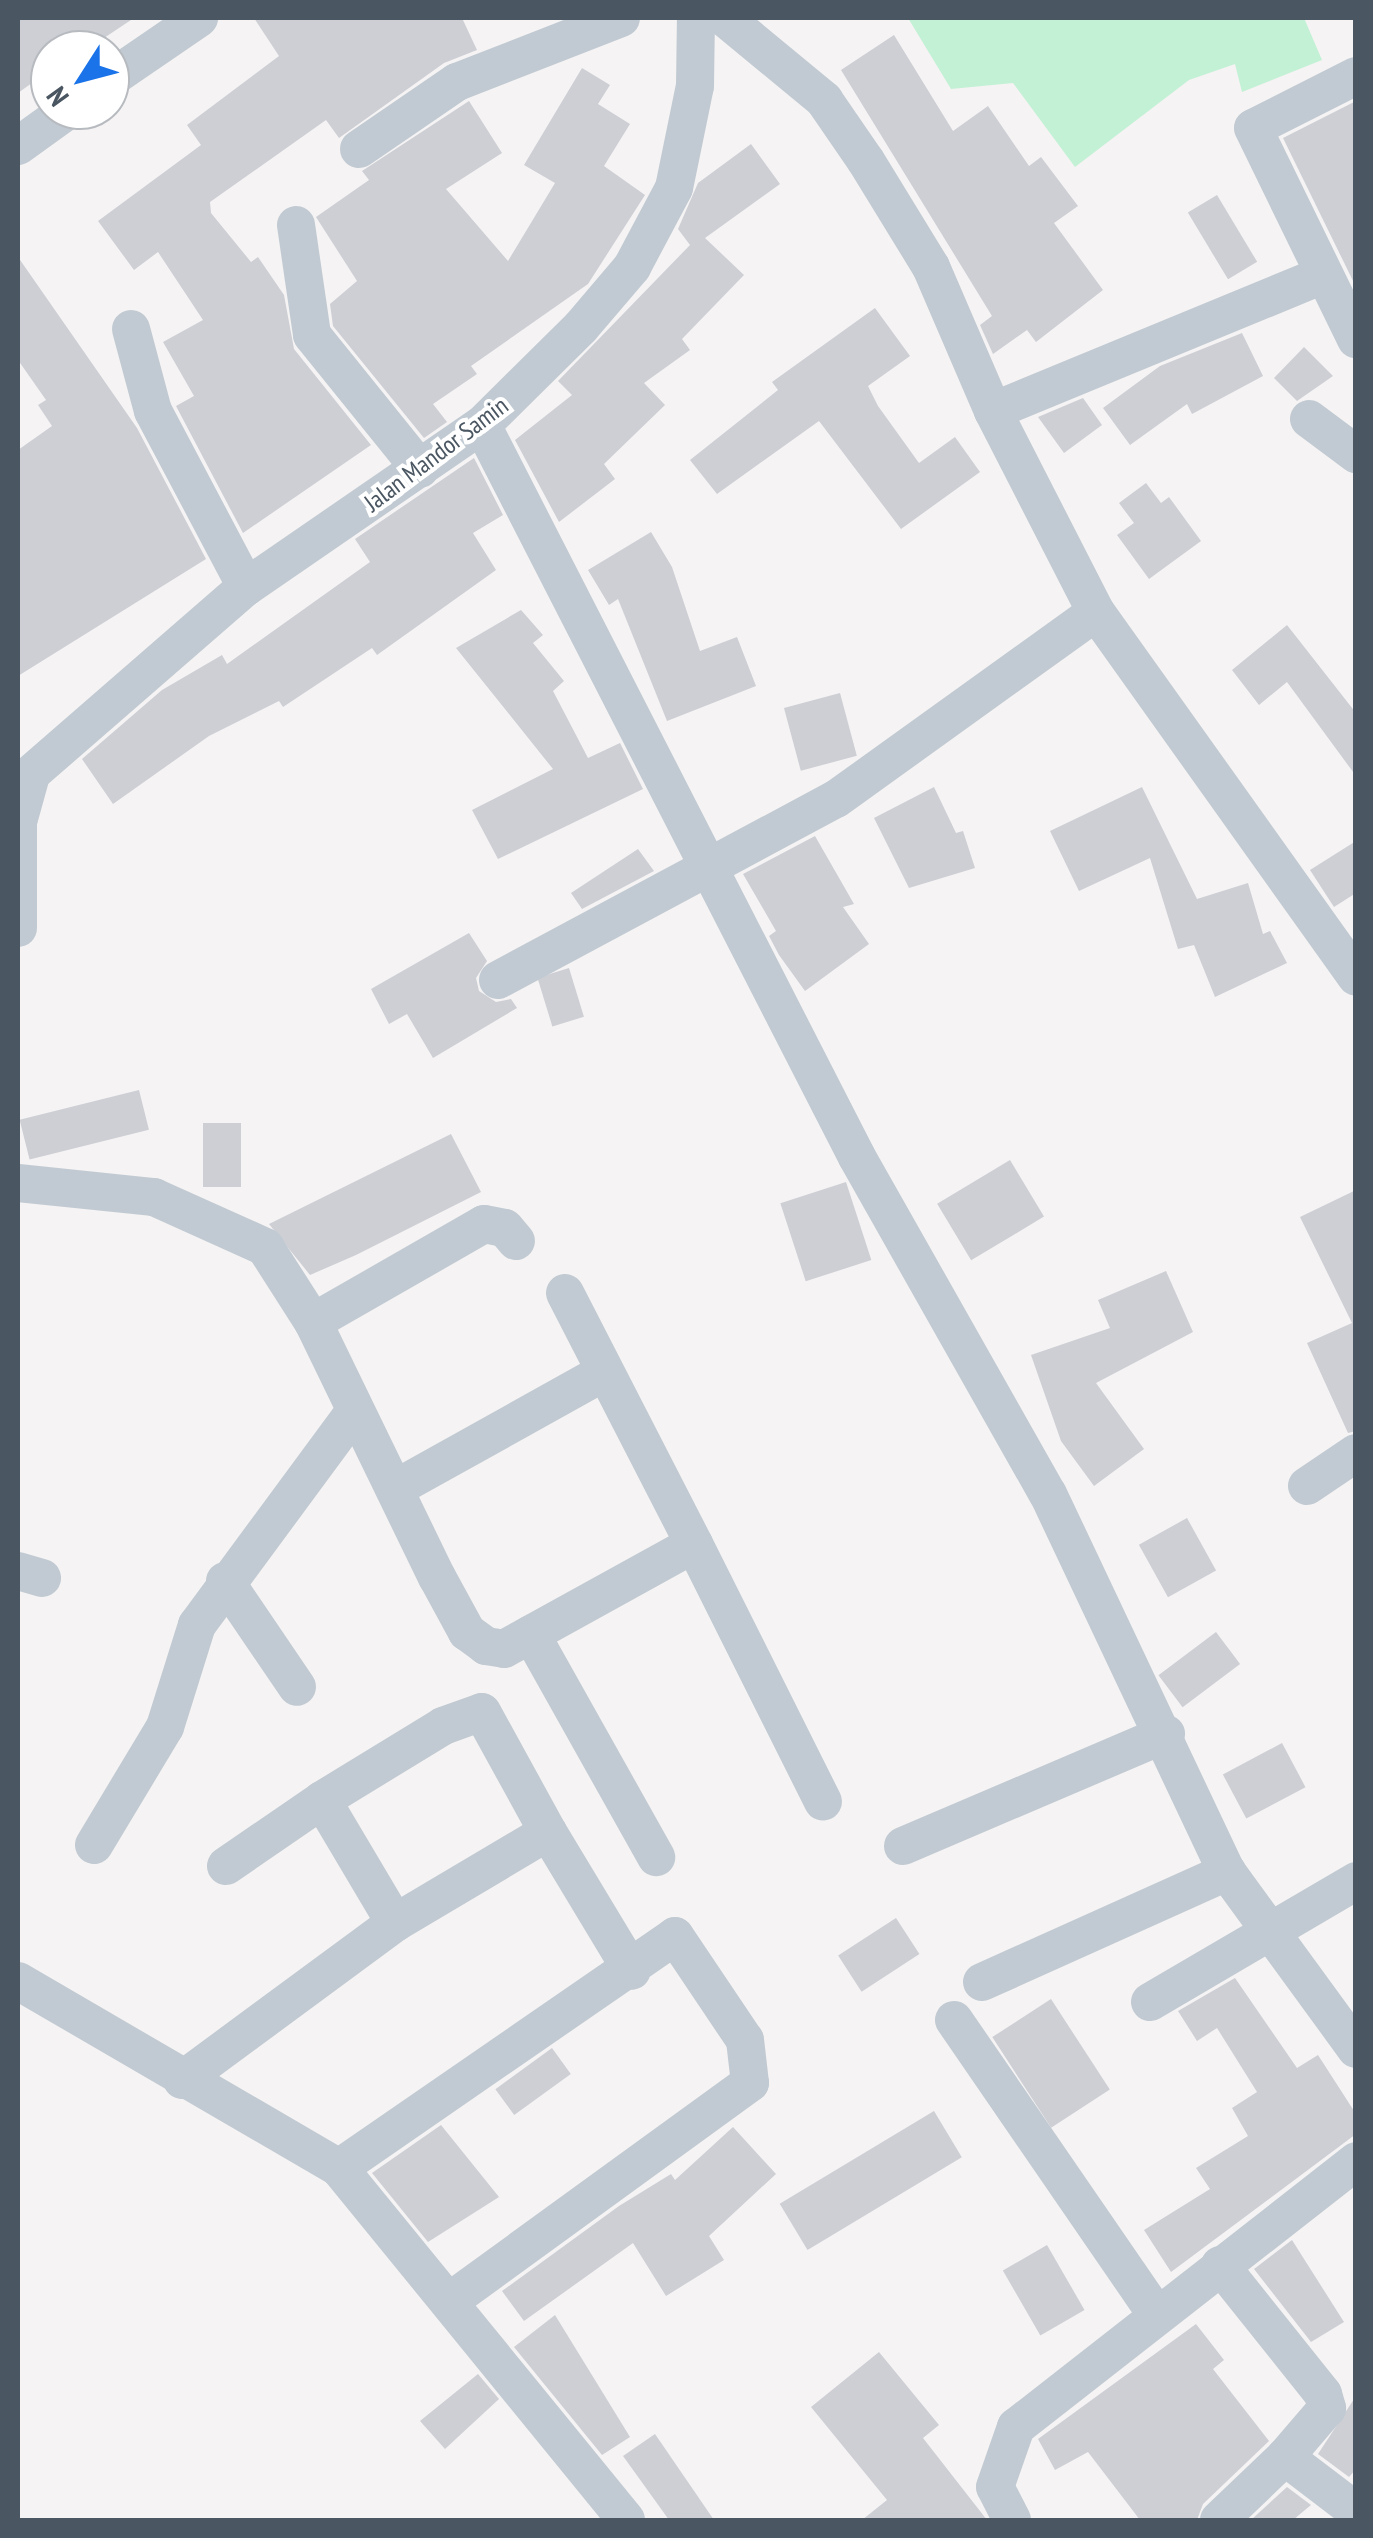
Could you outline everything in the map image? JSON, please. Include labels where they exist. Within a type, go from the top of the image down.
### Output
[{"type":"street","points":[[130,65],[199,18]]},
{"type":"street","points":[[359,149],[457,82],[622,18]]},
{"type":"street","name":"Jalan Mandor Samin","points":[[22,776],[246,588],[482,425],[594,312],[632,267],[658,220],[688,138],[696,18]]},
{"type":"street","points":[[725,18],[824,100],[866,161],[931,267],[993,411],[1096,612],[1356,977]]},
{"type":"street","points":[[1356,76],[1253,128],[1320,276],[1356,338]]},
{"type":"street","points":[[18,146],[40,130]]},
{"type":"street","points":[[296,226],[312,335],[420,469]]},
{"type":"street","points":[[993,411],[1320,276]]},
{"type":"street","points":[[131,329],[153,411],[246,588]]},
{"type":"street","points":[[1309,418],[1356,454]]},
{"type":"street","points":[[482,425],[710,862],[856,1157],[1048,1494],[1166,1734],[1227,1872],[1356,2049]]},
{"type":"street","points":[[498,980],[710,862],[836,798],[1096,612]]},
{"type":"street","points":[[18,928],[22,776]]},
{"type":"street","points":[[18,1183],[154,1197],[215,1218],[265,1247],[314,1322],[354,1412],[398,1487],[467,1632],[504,1649],[694,1544]]},
{"type":"street","points":[[314,1322],[484,1224],[505,1228],[516,1241]]},
{"type":"street","points":[[565,1293],[601,1374],[694,1544],[824,1802]]},
{"type":"street","points":[[398,1487],[601,1374]]},
{"type":"street","points":[[94,1845],[165,1728],[190,1641],[225,1581],[354,1412]]},
{"type":"street","points":[[1307,1486],[1356,1453]]},
{"type":"street","points":[[225,1581],[297,1687]]},
{"type":"street","points":[[531,1634],[656,1858]]},
{"type":"street","points":[[226,1866],[322,1800],[442,1726],[482,1712],[632,1972]]},
{"type":"street","points":[[902,1846],[1166,1734]]},
{"type":"street","points":[[322,1800],[394,1923]]},
{"type":"street","points":[[182,2080],[394,1923],[548,1832]]},
{"type":"street","points":[[982,1982],[1227,1872]]},
{"type":"street","points":[[1150,2002],[1356,1881]]},
{"type":"street","points":[[339,2168],[632,1972],[675,1936],[746,2040],[750,2083],[449,2302]]},
{"type":"street","points":[[18,1982],[339,2168],[617,2517]]},
{"type":"street","points":[[954,2020],[1156,2314]]},
{"type":"street","points":[[1012,2520],[995,2486],[1016,2427],[1356,2161]]},
{"type":"street","points":[[1219,2520],[1285,2456],[1327,2408],[1323,2394],[1220,2264]]},
{"type":"street","points":[[1285,2456],[1356,2511]]},
{"type":"green space","points":[[908,18],[1304,18],[1322,60],[1242,92],[1235,64],[1189,80],[1075,167],[1013,83],[951,89]]},
{"type":"building","points":[[18,18],[134,18],[116,30],[30,30],[30,84],[18,93]]},
{"type":"building","points":[[254,18],[462,18],[477,50],[444,63],[339,138],[326,120],[210,202],[211,213],[251,262],[258,257],[284,295],[294,349],[371,445],[243,533],[176,406],[194,396],[163,342],[203,320],[158,252],[134,270],[98,221],[201,145],[187,125],[279,56]]},
{"type":"building","points":[[894,35],[953,131],[988,106],[1029,166],[1041,157],[1078,206],[1054,223],[1103,290],[1036,342],[1027,330],[993,354],[980,325],[992,316],[841,70]]},
{"type":"building","points":[[582,68],[610,85],[598,104],[630,124],[604,166],[645,195],[588,284],[471,366],[477,374],[433,404],[447,422],[424,438],[333,326],[330,304],[357,281],[316,217],[369,180],[362,171],[469,101],[502,153],[446,189],[508,261],[555,183],[524,165]]},
{"type":"building","points":[[1356,101],[1356,287],[1283,138]]},
{"type":"building","points":[[751,144],[780,184],[705,238],[744,275],[682,339],[690,350],[644,383],[665,405],[604,464],[615,479],[559,522],[515,440],[572,395],[558,381],[690,245],[678,229],[698,183]]},
{"type":"building","points":[[1217,195],[1257,262],[1228,279],[1188,213]]},
{"type":"building","points":[[18,257],[137,428],[206,559],[18,676],[18,450],[52,426],[38,405],[46,400],[18,360]]},
{"type":"building","points":[[875,308],[910,356],[868,386],[878,406],[919,463],[955,437],[980,472],[901,529],[819,421],[717,494],[690,460],[778,390],[772,382]]},
{"type":"building","points":[[1242,333],[1263,376],[1192,414],[1187,404],[1130,445],[1103,408],[1160,366]]},
{"type":"building","points":[[1304,347],[1333,376],[1297,401],[1274,378]]},
{"type":"building","points":[[1083,398],[1102,425],[1064,453],[1038,417]]},
{"type":"building","points":[[474,458],[503,515],[473,533],[496,570],[377,655],[372,648],[283,707],[279,701],[209,736],[113,804],[82,759],[162,690],[222,655],[227,664],[370,562],[355,539]]},
{"type":"building","points":[[1146,483],[1161,503],[1169,497],[1201,541],[1149,579],[1117,535],[1134,523],[1119,503]]},
{"type":"building","points":[[651,532],[672,567],[700,651],[737,637],[756,686],[667,721],[618,599],[609,605],[588,570]]},
{"type":"building","points":[[521,610],[543,635],[533,643],[564,681],[553,691],[588,758],[620,743],[643,789],[498,859],[472,810],[553,769],[456,648]]},
{"type":"building","points":[[1287,625],[1356,713],[1356,776],[1287,682],[1259,705],[1232,670]]},
{"type":"building","points":[[840,693],[857,756],[801,771],[784,708]]},
{"type":"building","points":[[934,787],[956,833],[963,831],[975,868],[909,888],[874,818]]},
{"type":"building","points":[[1142,787],[1197,899],[1248,883],[1263,934],[1270,931],[1287,963],[1215,997],[1194,945],[1178,949],[1150,858],[1079,891],[1050,831]]},
{"type":"building","points":[[815,836],[854,904],[843,907],[869,944],[805,991],[779,955],[769,936],[776,931],[743,874]]},
{"type":"building","points":[[1356,841],[1356,893],[1334,907],[1310,870]]},
{"type":"building","points":[[638,849],[654,871],[582,909],[571,893]]},
{"type":"building","points":[[469,933],[487,961],[476,978],[479,991],[496,1002],[511,999],[517,1008],[433,1058],[407,1014],[389,1024],[371,989]]},
{"type":"building","points":[[569,968],[584,1017],[552,1026],[537,978]]},
{"type":"building","points":[[139,1090],[149,1130],[30,1160],[20,1120]]},
{"type":"building","points":[[203,1123],[241,1123],[241,1187],[203,1187]]},
{"type":"building","points":[[451,1134],[481,1192],[356,1255],[310,1275],[269,1224]]},
{"type":"building","points":[[1010,1160],[1044,1217],[971,1260],[937,1204]]},
{"type":"building","points":[[846,1182],[871,1260],[806,1281],[780,1203]]},
{"type":"building","points":[[1356,1190],[1356,1431],[1348,1433],[1307,1343],[1352,1323],[1300,1217]]},
{"type":"building","points":[[1166,1271],[1193,1332],[1096,1383],[1144,1449],[1094,1486],[1061,1441],[1031,1355],[1110,1328],[1098,1300]]},
{"type":"building","points":[[1187,1518],[1216,1570],[1168,1597],[1139,1545]]},
{"type":"building","points":[[1216,1632],[1240,1664],[1183,1707],[1158,1675]]},
{"type":"building","points":[[1282,1743],[1305,1787],[1246,1819],[1223,1774]]},
{"type":"building","points":[[896,1918],[919,1954],[862,1992],[838,1956]]},
{"type":"building","points":[[1235,1978],[1297,2068],[1318,2055],[1356,2114],[1356,2134],[1171,2272],[1144,2230],[1210,2189],[1196,2168],[1248,2136],[1232,2108],[1257,2092],[1217,2028],[1197,2041],[1178,2011]]},
{"type":"building","points":[[1051,1999],[1110,2090],[1051,2128],[992,2037]]},
{"type":"building","points":[[552,2048],[571,2074],[514,2115],[495,2089]]},
{"type":"building","points":[[934,2111],[962,2157],[808,2250],[780,2204]]},
{"type":"building","points":[[441,2125],[499,2197],[428,2242],[372,2173]]},
{"type":"building","points":[[733,2127],[776,2174],[709,2236],[724,2260],[666,2296],[633,2243],[524,2321],[502,2291],[619,2206],[671,2174],[675,2180]]},
{"type":"building","points":[[1292,2240],[1344,2322],[1311,2342],[1254,2269]]},
{"type":"building","points":[[1047,2245],[1084,2310],[1040,2335],[1003,2270]]},
{"type":"building","points":[[555,2315],[630,2437],[602,2455],[514,2347]]},
{"type":"building","points":[[1196,2324],[1224,2360],[1213,2369],[1269,2441],[1203,2504],[1197,2520],[1140,2520],[1088,2452],[1055,2470],[1038,2439]]},
{"type":"building","points":[[879,2352],[939,2425],[923,2438],[987,2520],[862,2520],[887,2500],[811,2407]]},
{"type":"building","points":[[478,2374],[499,2399],[445,2449],[420,2421]]},
{"type":"building","points":[[1356,2396],[1356,2469],[1349,2477],[1318,2454]]},
{"type":"building","points":[[655,2434],[714,2520],[669,2520],[623,2456]]},
{"type":"building","points":[[1287,2487],[1311,2505],[1293,2520],[1251,2520]]}]
